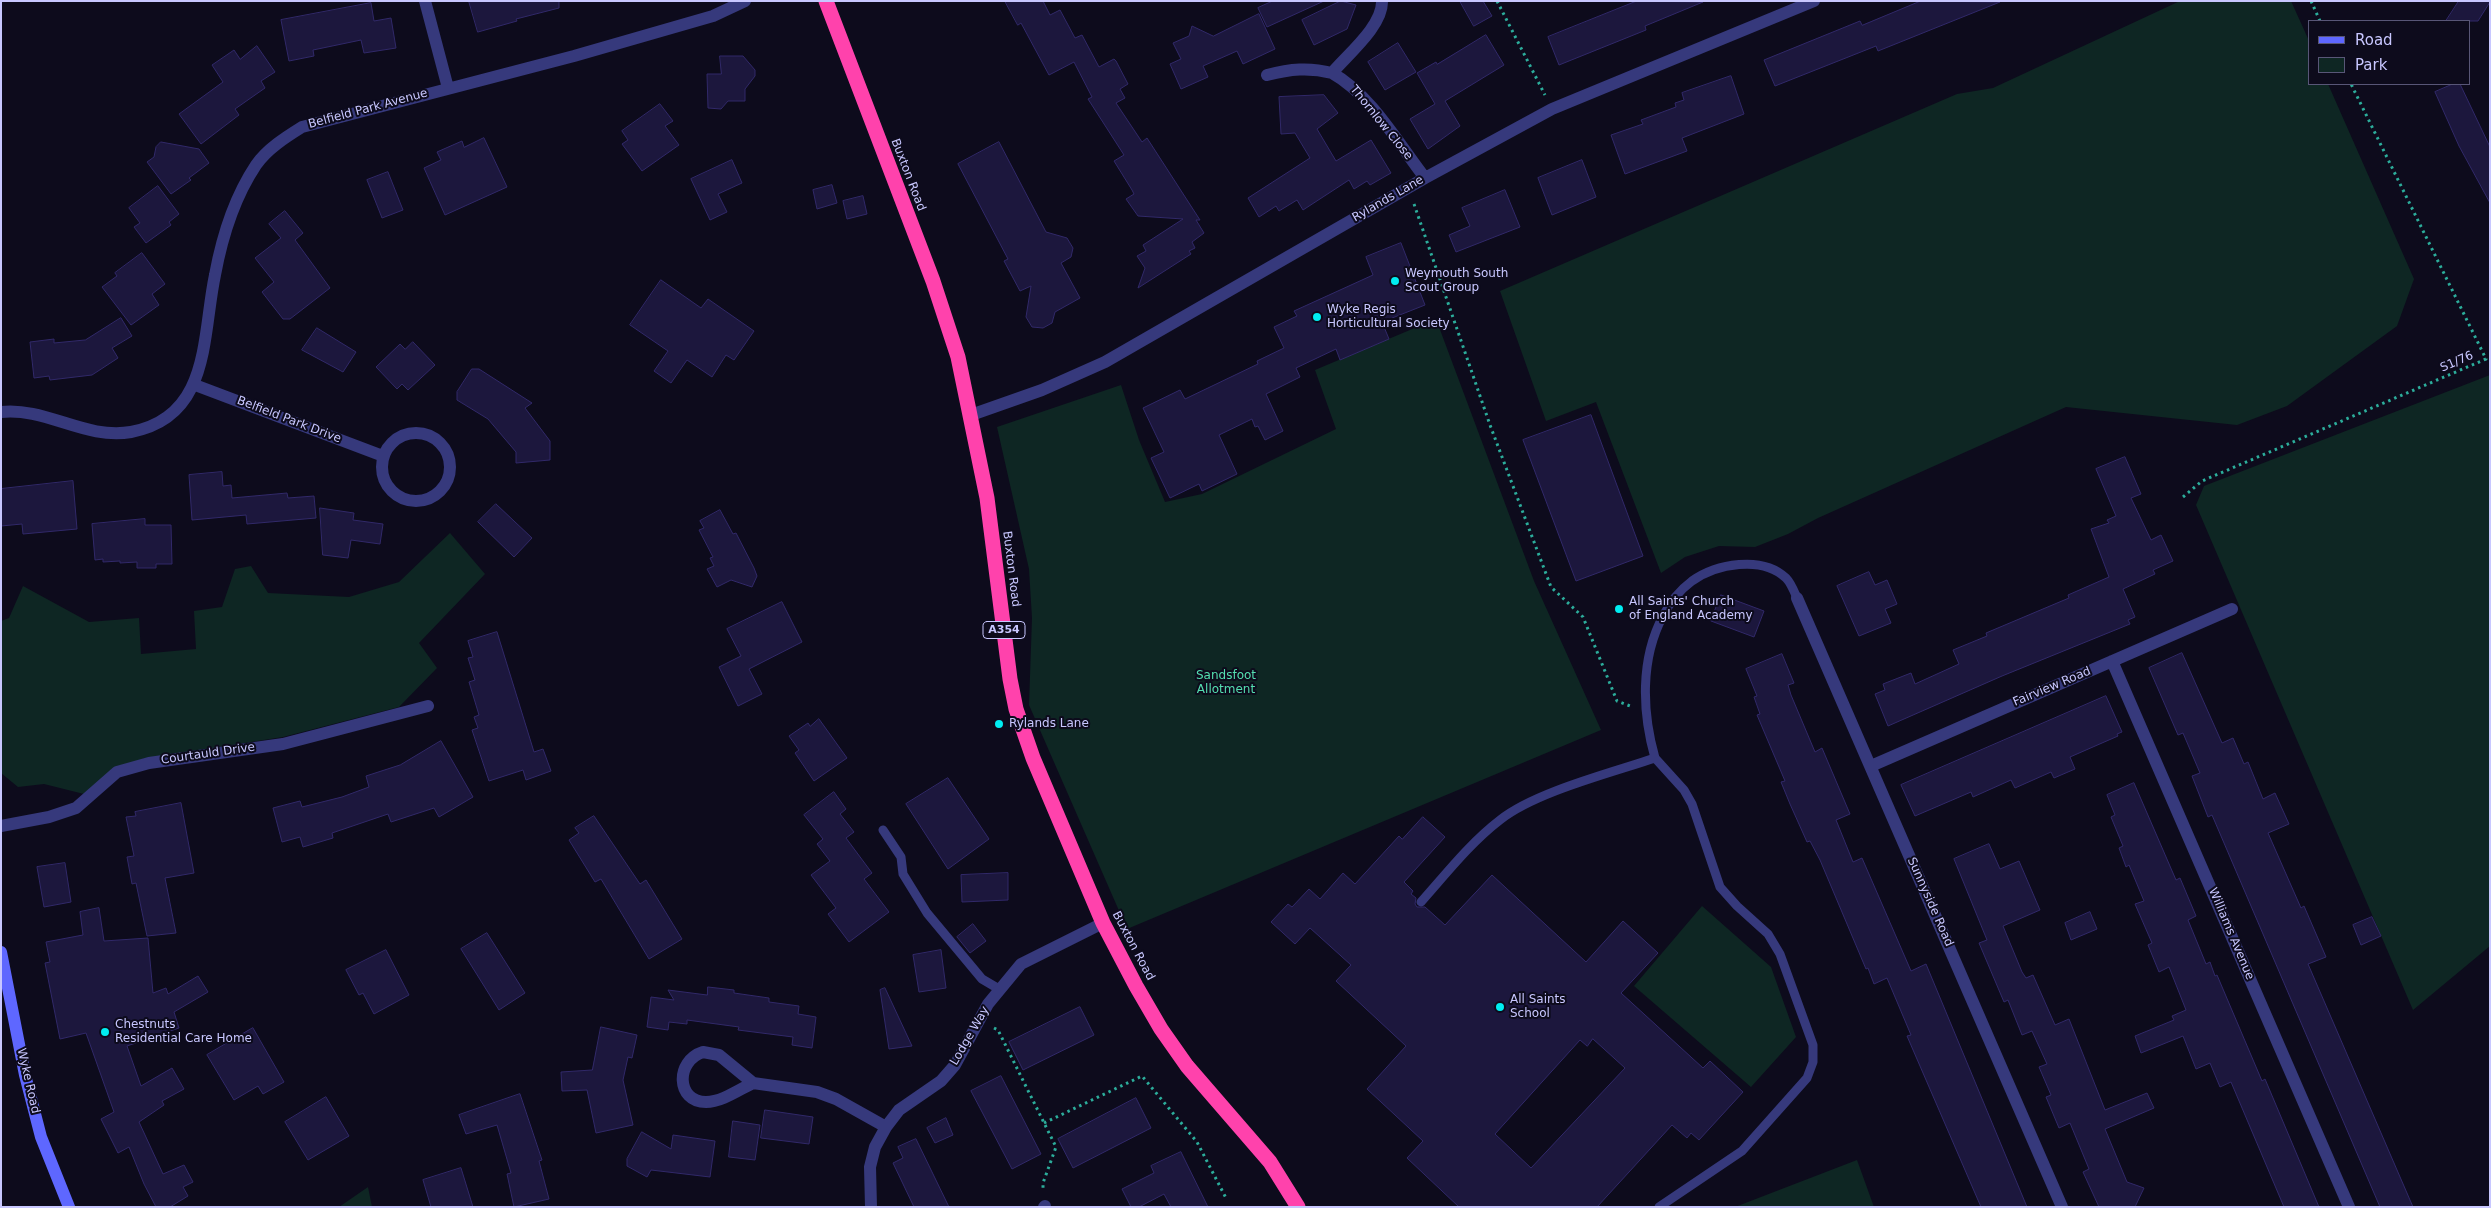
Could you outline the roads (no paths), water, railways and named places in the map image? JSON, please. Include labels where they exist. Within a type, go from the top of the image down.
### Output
[{"type":"highway","name":"Buxton Road","points":[[826,1],[932,281],[958,357],[987,498],[1016,709],[1033,758],[1103,923],[1161,1029],[1187,1066],[1270,1162],[1298,1207]]},
{"type":"main road","name":"Wyke Road","points":[[1,952],[25,1075],[39,1129],[50,1163],[69,1207]]},
{"type":"street","points":[[425,1],[448,88]]},
{"type":"street","name":"Belfield Park Avenue","points":[[1,412],[21,411],[35,414],[86,431],[130,432],[148,428],[167,417],[182,403],[195,385],[203,352],[214,276],[224,234],[237,199],[256,164],[279,142],[302,126],[574,56],[713,16],[745,1]]},
{"type":"street","points":[[1332,73],[1376,24],[1383,9],[1382,1]]},
{"type":"street","name":"Rylands Lane","points":[[971,415],[1042,390],[1105,362],[1425,178],[1552,108],[1814,1]]},
{"type":"street","name":"Thornlow Close","points":[[1267,75],[1289,69],[1305,68],[1332,73],[1352,85],[1425,178]]},
{"type":"street","name":"Belfield Park Drive","points":[[195,385],[383,456]]},
{"type":"street","points":[[418,432],[429,435],[439,441],[446,450],[450,472],[440,492],[430,499],[408,500],[397,496],[383,478],[381,467],[383,456],[388,446],[396,438],[407,433],[418,432]]},
{"type":"street","name":"Sunnyside Road","points":[[1797,598],[2062,1207]]},
{"type":"street","name":"Fairview Road","points":[[1871,766],[2232,609]]},
{"type":"street","name":"Williams Avenue","points":[[2112,661],[2349,1207]]},
{"type":"street","name":"Courtauld Drive","points":[[1,826],[49,818],[76,808],[117,772],[149,763],[284,744],[428,706]]},
{"type":"street","name":"Lodge Way","points":[[871,1207],[870,1167],[875,1147],[886,1127],[899,1110],[941,1081],[955,1065],[999,988],[1021,964],[1103,923]]},
{"type":"street","points":[[753,1083],[713,1102],[704,1102],[690,1095],[685,1089],[682,1073],[689,1059],[703,1052],[711,1052],[719,1055],[753,1083],[817,1092],[836,1099],[886,1127]]},
{"type":"lane","points":[[1659,1207],[1742,1151],[1807,1078],[1814,1054],[1813,1045],[1780,954],[1768,934],[1737,906],[1720,887],[1692,804],[1684,790],[1655,758],[1649,737],[1645,705],[1648,657],[1656,632],[1673,600],[1693,580],[1706,574],[1735,565],[1764,567],[1777,572],[1786,579],[1797,598]]},
{"type":"lane","points":[[1421,902],[1477,840],[1501,819],[1528,803],[1564,788],[1655,758]]},
{"type":"lane","points":[[883,830],[901,857],[903,874],[927,913],[982,979],[999,988]]},
{"type":"place","name":"Weymouth South Scout Group","points":[[1395,281]]},
{"type":"place","name":"Wyke Regis Horticultural Society","points":[[1317,317]]},
{"type":"place","name":"All Saints' Church of England Academy","points":[[1619,609]]},
{"type":"place","name":"Rylands Lane","points":[[999,724]]},
{"type":"place","name":"All Saints School","points":[[1500,1007]]},
{"type":"place","name":"Chestnuts Residential Care Home","points":[[105,1032]]},
{"type":"park label","name":"Sandsfoot Allotment","points":[[1226,683]]}]
